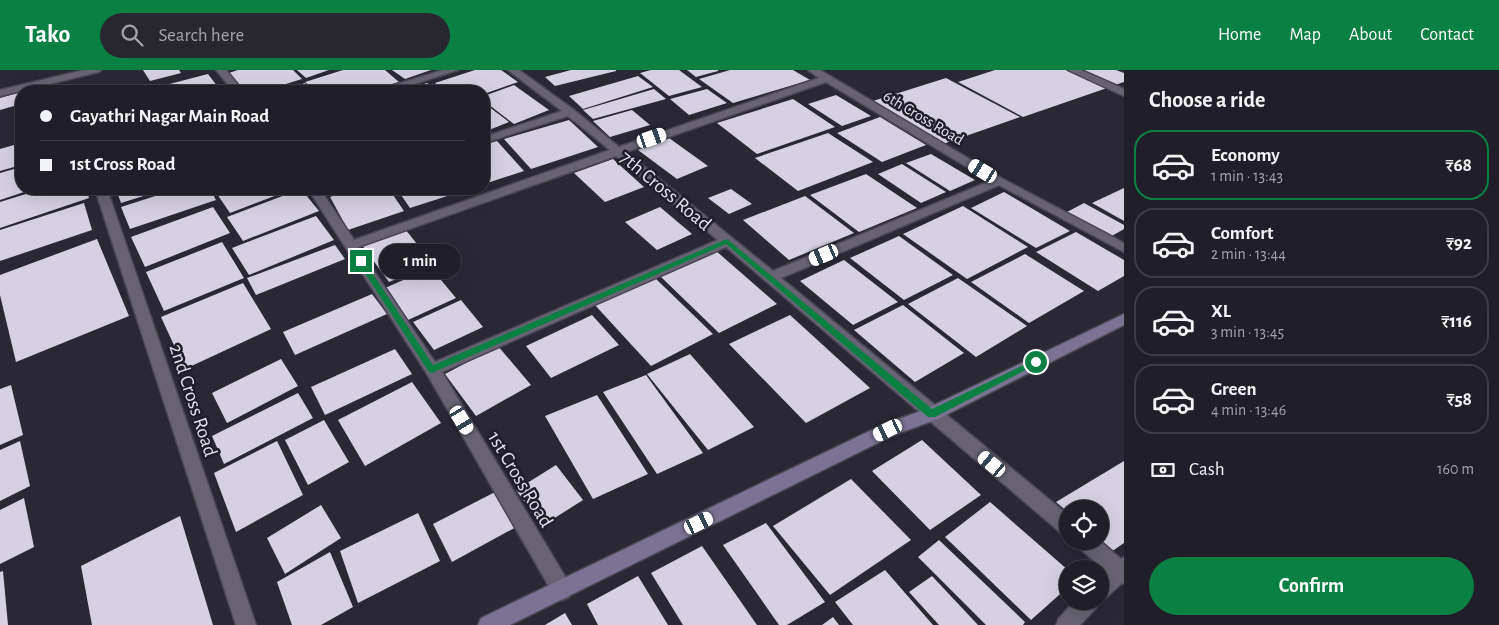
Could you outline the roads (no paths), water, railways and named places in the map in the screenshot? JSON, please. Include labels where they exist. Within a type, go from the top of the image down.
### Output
[{"type":"street","points":[[48,85],[66,82],[96,70]]},
{"type":"street","points":[[221,70],[233,85]]},
{"type":"street","points":[[404,85],[453,70]]},
{"type":"street","name":"7th Cross Road","points":[[513,70],[617,150],[1059,520]]},
{"type":"street","name":"6th Cross Road","points":[[813,70],[999,181],[1124,248]]},
{"type":"street","points":[[1073,70],[1124,93]]},
{"type":"street","points":[[351,245],[617,150],[827,78]]},
{"type":"street","points":[[0,93],[15,90]]},
{"type":"street","points":[[490,138],[570,112]]},
{"type":"street","points":[[771,277],[999,181]]},
{"type":"street","name":"2nd Cross Road","points":[[103,195],[246,625]]},
{"type":"street","name":"1st Cross Road","points":[[323,195],[351,245],[432,370],[562,590]]},
{"type":"street","points":[[432,370],[727,241]]},
{"type":"street","points":[[488,625],[888,430],[932,414],[1124,318]]},
{"type":"street","points":[[1096,550],[1122,570],[1109,582]]},
{"type":"street","points":[[1066,625],[1080,610]]}]
